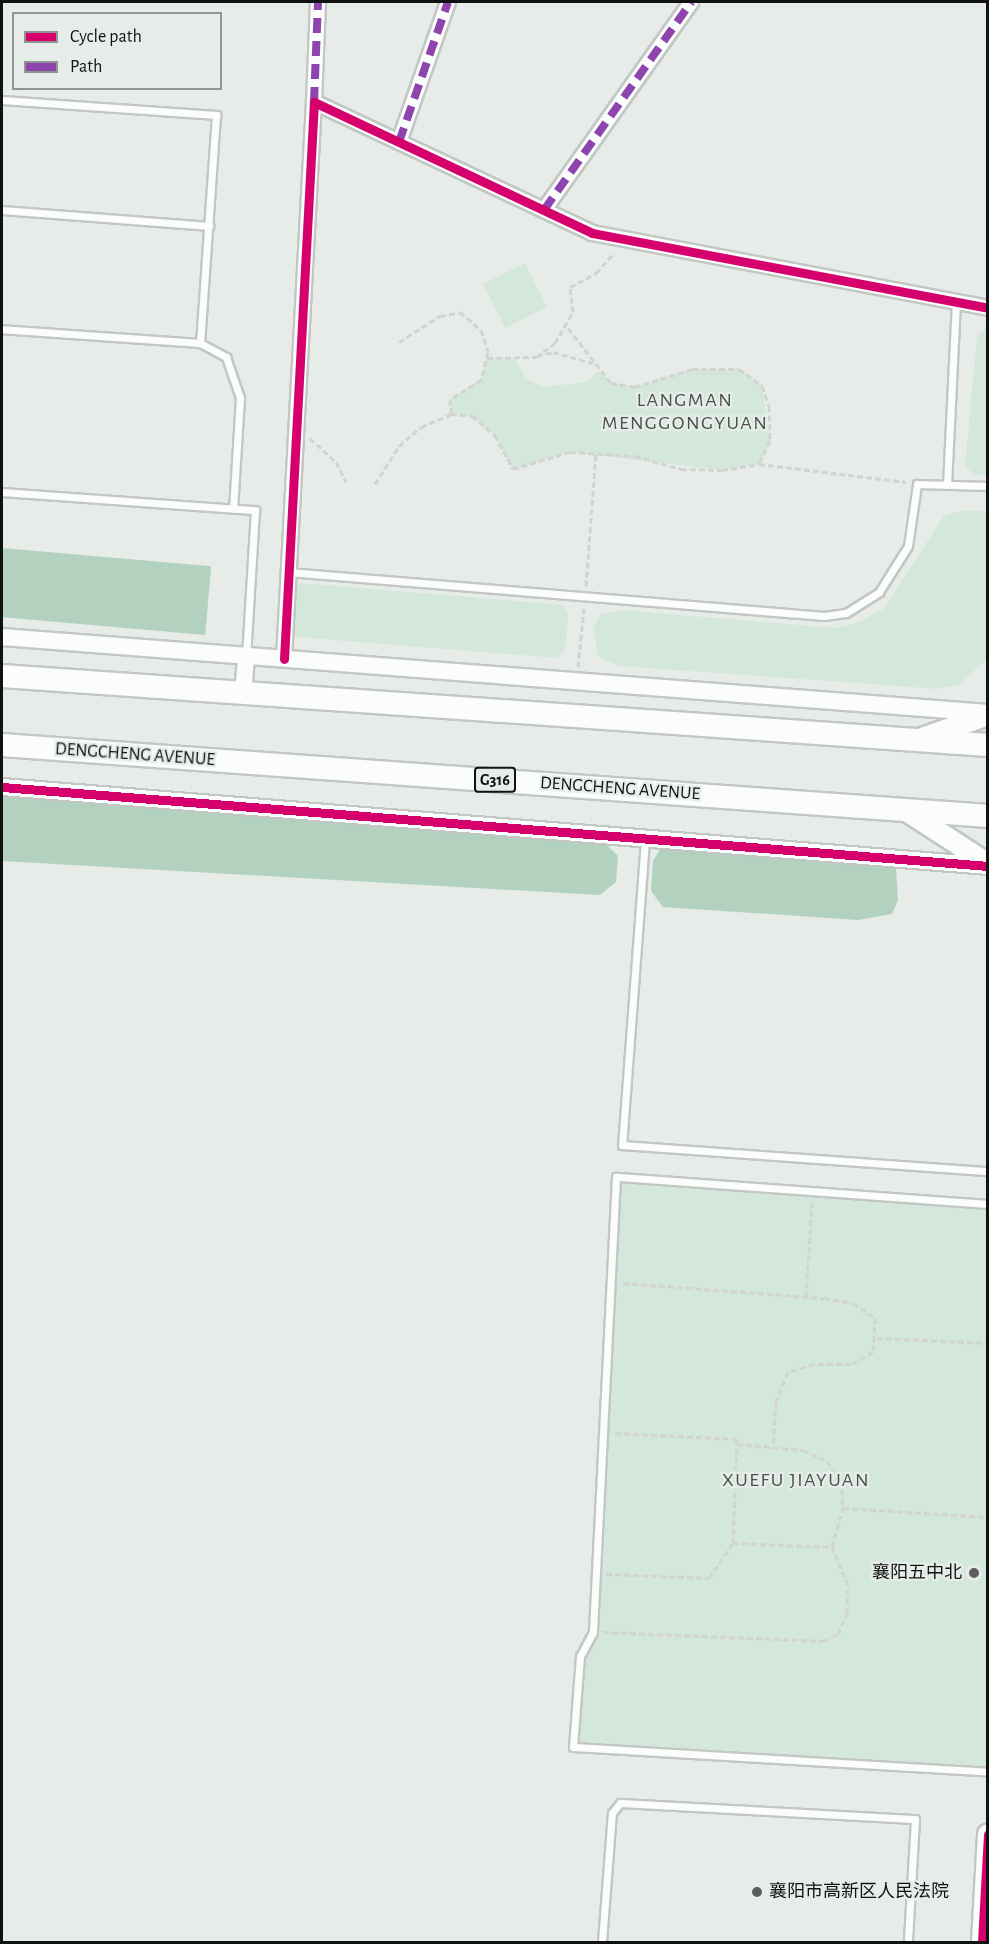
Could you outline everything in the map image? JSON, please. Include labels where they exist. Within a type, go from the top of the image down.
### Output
[{"type":"highway","points":[[2,676],[987,746]]},
{"type":"highway","name":"DENGCHENG AVENUE","points":[[2,745],[987,816]]},
{"type":"main road","points":[[915,740],[987,714]]},
{"type":"main road","points":[[905,810],[987,865]]},
{"type":"main road","points":[[982,1942],[987,1834]]},
{"type":"street","points":[[284,659],[318,2]]},
{"type":"street","points":[[399,142],[448,2]]},
{"type":"street","points":[[544,210],[691,2]]},
{"type":"street","points":[[314,102],[592,233],[987,308]]},
{"type":"street","points":[[2,637],[987,714]]},
{"type":"street","points":[[243,693],[246,656]]},
{"type":"street","points":[[2,787],[987,865]]},
{"type":"lane","points":[[2,100],[216,115],[200,343]]},
{"type":"lane","points":[[2,210],[209,226]]},
{"type":"lane","points":[[947,485],[956,302]]},
{"type":"lane","points":[[2,329],[200,343],[226,357],[240,398],[233,509]]},
{"type":"lane","points":[[288,572],[824,616],[846,613],[879,592],[908,546],[917,484],[987,486]]},
{"type":"lane","points":[[2,492],[255,510],[246,656]]},
{"type":"lane","points":[[645,838],[622,1145],[987,1171]]},
{"type":"lane","points":[[987,1204],[616,1177],[593,1632],[580,1656],[573,1747],[987,1772]]},
{"type":"lane","points":[[602,1942],[612,1813],[620,1803],[915,1819],[908,1942]]},
{"type":"path","points":[[536,357],[568,328],[573,312],[570,286],[596,273],[622,239]]},
{"type":"path","points":[[399,342],[440,316],[460,312],[481,330],[487,358],[482,380],[450,399],[451,414]]},
{"type":"path","points":[[568,328],[593,364],[611,383],[635,387],[692,369],[740,369],[762,386],[769,406],[770,441],[759,464]]},
{"type":"path","points":[[487,358],[536,357],[553,352],[593,364]]},
{"type":"path","points":[[375,484],[399,446],[421,427],[451,414],[472,417],[495,435],[513,469],[570,452],[635,456],[681,469],[722,471],[759,464],[917,484]]},
{"type":"path","points":[[296,434],[318,441],[346,482]]},
{"type":"path","points":[[576,681],[596,453]]},
{"type":"path","points":[[806,1296],[813,1191]]},
{"type":"path","points":[[611,1282],[806,1296],[853,1303],[876,1318],[877,1338],[873,1352],[851,1364],[814,1364],[788,1372],[776,1401],[773,1447]]},
{"type":"path","points":[[877,1338],[987,1343]]},
{"type":"path","points":[[596,1574],[709,1578],[733,1543],[737,1440],[603,1432]]},
{"type":"path","points":[[593,1632],[823,1641],[838,1634],[848,1613],[848,1585],[832,1547],[843,1508],[841,1480],[827,1461],[803,1450],[737,1444]]},
{"type":"path","points":[[843,1508],[987,1517]]},
{"type":"path","points":[[733,1543],[832,1547]]},
{"type":"green space","points":[[525,263],[547,307],[505,328],[483,284]]},
{"type":"green space","points":[[987,328],[987,475],[974,475],[965,466],[977,336]]},
{"type":"green space","points":[[487,358],[515,359],[526,378],[542,387],[587,382],[598,370],[611,383],[635,387],[692,369],[739,369],[762,386],[770,441],[759,464],[722,470],[570,452],[513,469],[495,435],[472,417],[451,414],[450,399],[481,380]]},
{"type":"green space","points":[[964,510],[987,511],[988,658],[960,684],[938,689],[618,666],[598,656],[593,628],[601,614],[622,610],[836,628],[862,621],[884,608],[944,516]]},
{"type":"green space","points":[[2,548],[211,566],[205,635],[2,617]]},
{"type":"green space","points":[[301,583],[563,605],[569,615],[565,649],[557,658],[296,637],[290,630],[294,589]]},
{"type":"green space","points":[[2,787],[596,834],[618,856],[616,882],[600,895],[2,861]]},
{"type":"green space","points":[[666,840],[884,857],[896,869],[898,900],[892,914],[858,920],[663,907],[651,891],[653,861]]},
{"type":"green space","points":[[616,1177],[987,1204],[987,1772],[573,1747],[580,1656],[593,1632]]},
{"type":"marked path","points":[[314,102],[318,2]]},
{"type":"marked path","points":[[399,142],[448,2]]},
{"type":"marked path","points":[[544,210],[691,2]]},
{"type":"cycle path","points":[[284,659],[314,102],[592,233],[988,308]]},
{"type":"cycle path","points":[[2,787],[988,866]]},
{"type":"cycle path","points":[[982,1942],[988,1834]]},
{"type":"place","name":"襄阳五中北","points":[[974,1573]]},
{"type":"place","name":"襄阳市高新区人民法院","points":[[757,1892]]},
{"type":"district","name":"LANGMAN MENGGONGYUAN","points":[[685,412]]},
{"type":"district","name":"XUEFU JIAYUAN","points":[[796,1480]]}]
